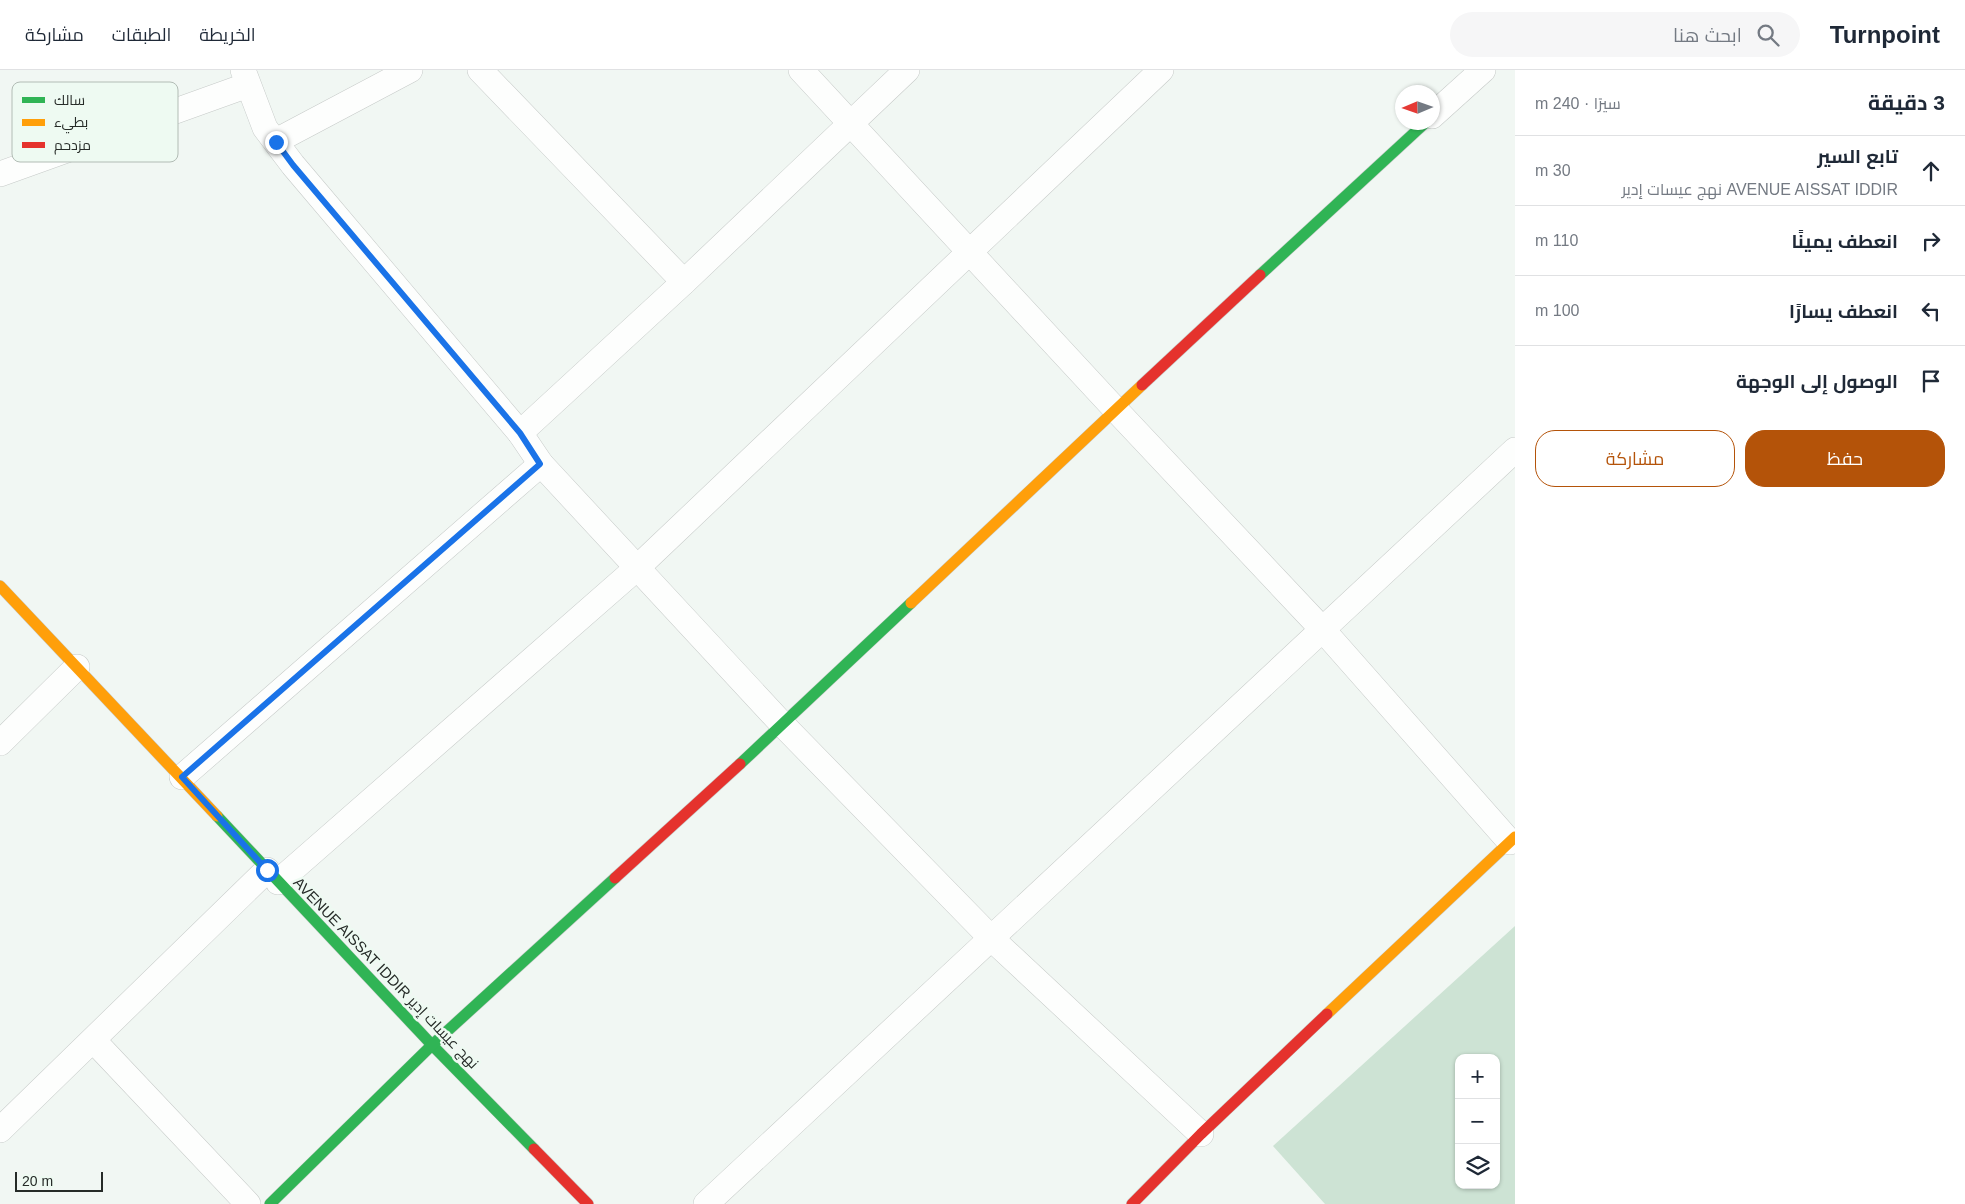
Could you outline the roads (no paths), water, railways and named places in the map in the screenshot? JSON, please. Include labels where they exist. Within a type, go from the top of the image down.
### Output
[{"type":"street","points":[[276,142],[410,70]]},
{"type":"street","points":[[480,70],[684,282]]},
{"type":"street","points":[[801,70],[1323,630],[1512,839],[1201,1134],[1132,1204]]},
{"type":"street","points":[[520,433],[684,282],[906,70]]},
{"type":"street","points":[[0,1130],[273,876],[638,567],[1161,70]]},
{"type":"street","points":[[1440,109],[1483,70]]},
{"type":"street","points":[[178,104],[246,77],[265,128],[520,433],[540,464],[638,567],[783,725],[992,939],[1201,1134]]},
{"type":"street","points":[[270,1204],[432,1045],[783,725],[1115,409],[1417,130]]},
{"type":"street","points":[[0,174],[30,162]]},
{"type":"street","points":[[706,1204],[1515,450]]},
{"type":"street","points":[[182,777],[540,464]]},
{"type":"street","name":"AVENUE AISSAT IDDIR نهج عيسات إدير","points":[[0,586],[182,777],[432,1045],[588,1204]]},
{"type":"street","points":[[0,743],[77,667]]},
{"type":"street","points":[[94,1041],[248,1204]]}]
